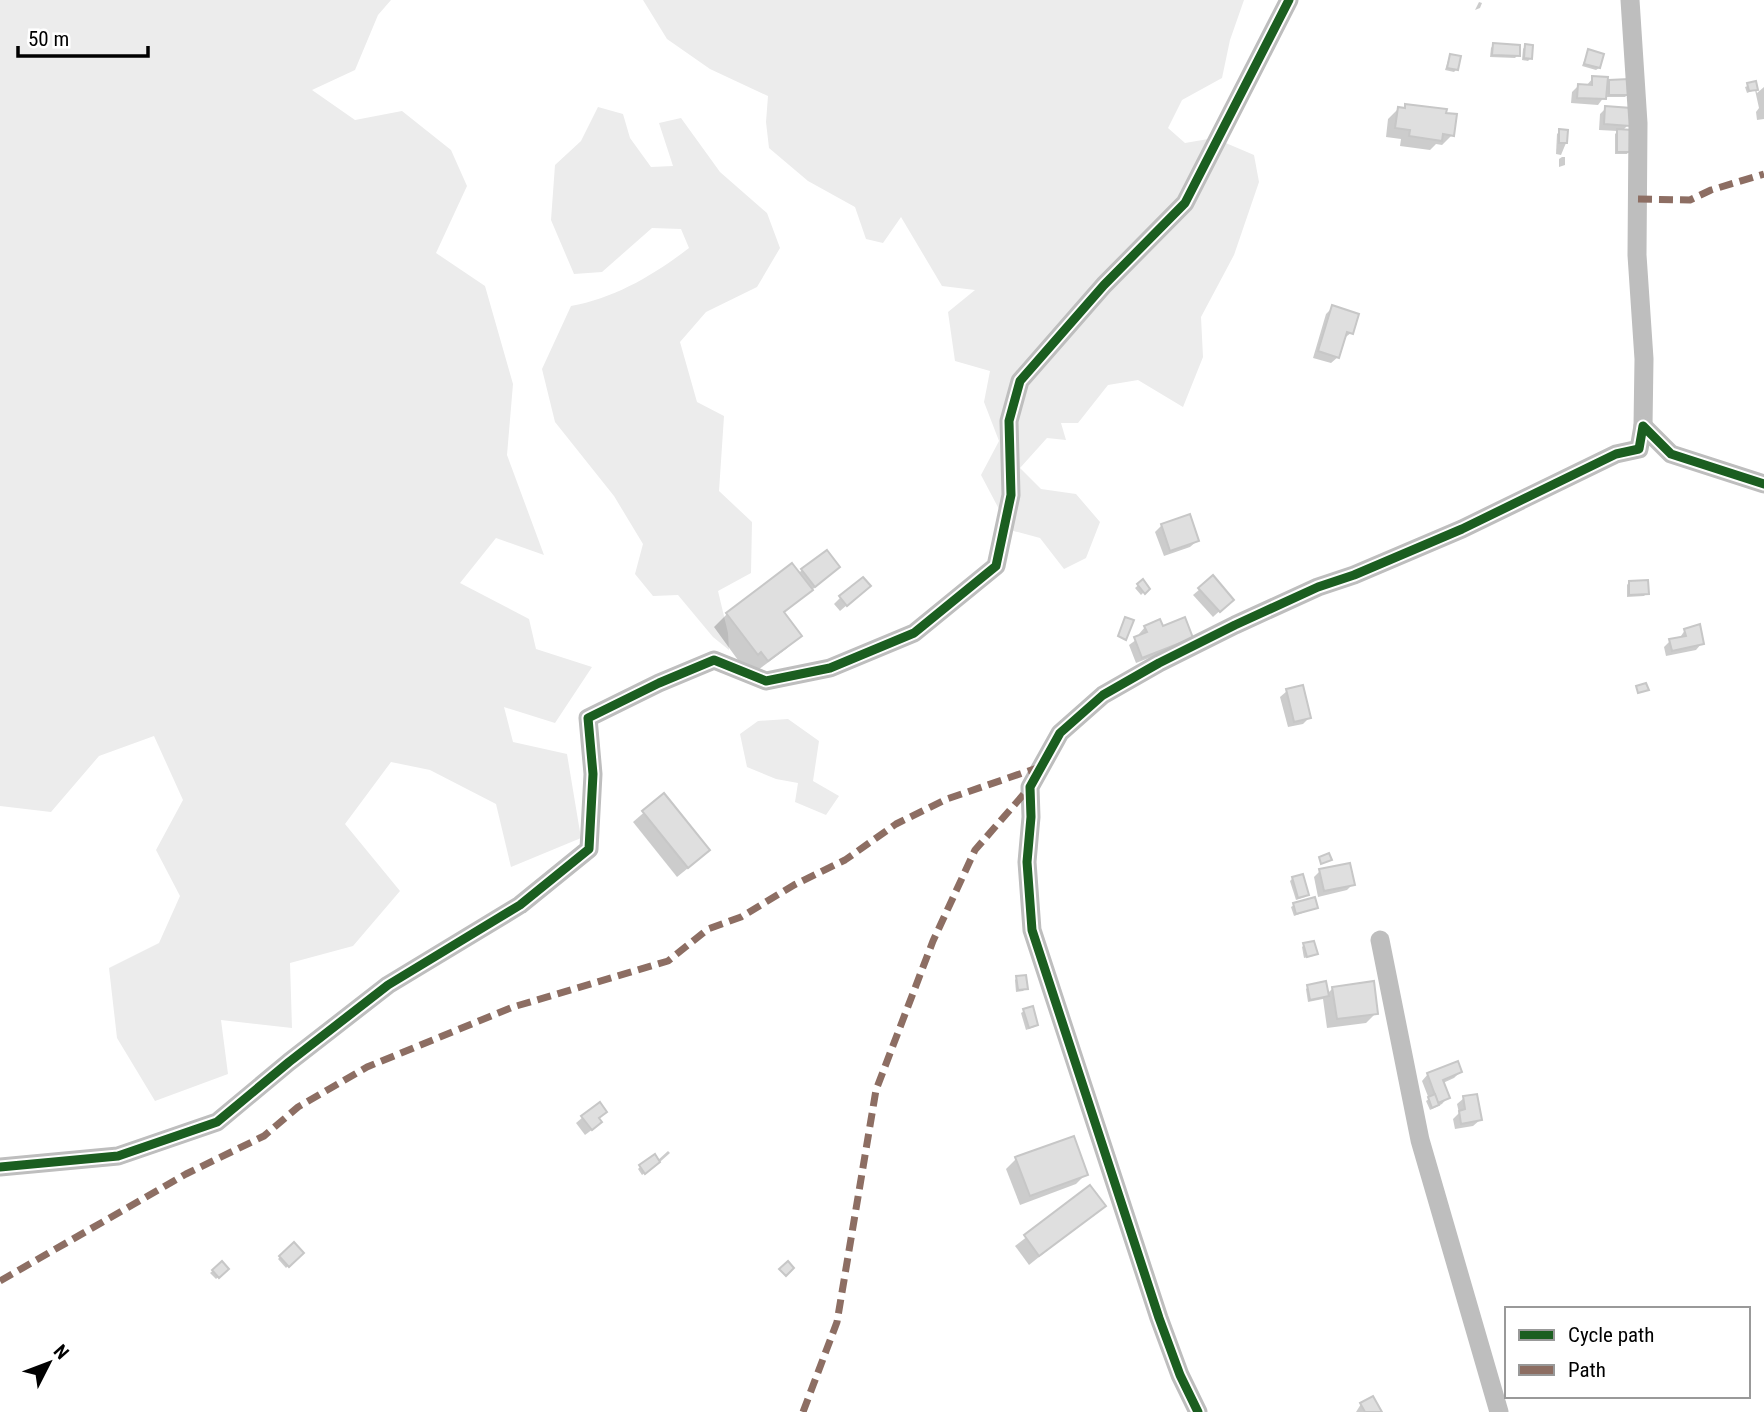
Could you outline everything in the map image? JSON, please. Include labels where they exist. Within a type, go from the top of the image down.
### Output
[{"type":"street","points":[[0,1167],[118,1156],[217,1122],[388,985],[520,905],[589,849],[593,774],[588,718],[659,683],[714,660],[766,681],[830,668],[914,633],[996,566],[1011,495],[1009,421],[1020,381],[1104,285],[1185,203],[1289,0]]},
{"type":"street","points":[[1198,1412],[1180,1375],[1159,1318],[1032,930],[1027,862],[1031,817],[1030,787],[1060,733],[1103,695],[1159,663],[1318,587],[1354,575],[1462,529],[1616,454],[1639,449],[1643,426],[1644,359],[1637,255],[1638,123],[1630,0]]},
{"type":"street","points":[[1643,426],[1671,454],[1764,484]]},
{"type":"street","points":[[1380,940],[1420,1140],[1499,1412]]},
{"type":"shaded area","points":[[0,0],[391,0],[378,15],[355,70],[312,90],[355,120],[402,111],[451,150],[467,186],[436,253],[485,286],[513,384],[507,455],[544,555],[496,538],[460,583],[529,619],[536,649],[592,667],[555,723],[504,707],[513,742],[567,754],[581,838],[511,867],[496,804],[430,770],[391,762],[345,824],[400,891],[353,946],[290,963],[292,1028],[221,1020],[228,1074],[155,1101],[117,1038],[109,968],[159,943],[180,896],[156,850],[183,800],[154,736],[99,756],[51,812],[0,806]]},
{"type":"shaded area","points":[[643,0],[1244,0],[1230,40],[1222,78],[1182,100],[1168,128],[1185,143],[1214,138],[1254,155],[1259,182],[1234,255],[1201,317],[1203,357],[1183,407],[1138,380],[1108,385],[1078,423],[1061,423],[1066,440],[1047,438],[1020,468],[1041,489],[1076,494],[1100,522],[1086,558],[1064,569],[1040,538],[1010,530],[981,475],[999,441],[984,402],[990,371],[955,361],[948,312],[975,290],[942,286],[901,217],[883,243],[866,239],[855,207],[808,181],[769,148],[766,122],[768,96],[710,69],[667,39]]},
{"type":"shaded area","points":[[598,107],[623,114],[630,138],[651,167],[673,166],[659,123],[681,118],[720,172],[767,213],[780,248],[757,287],[706,312],[680,342],[697,402],[724,416],[719,491],[752,522],[751,573],[718,591],[728,633],[729,650],[713,637],[678,595],[653,596],[635,574],[643,544],[614,496],[555,422],[542,369],[571,306],[603,297],[633,284],[689,248],[681,229],[652,228],[602,272],[574,274],[551,220],[555,165],[581,141]]},
{"type":"shaded area","points":[[788,719],[819,741],[813,781],[839,796],[826,815],[795,802],[798,783],[776,779],[747,767],[740,734],[758,721]]},
{"type":"building","points":[[1493,43],[1520,45],[1520,56],[1492,55]]},
{"type":"building","points":[[1525,44],[1533,45],[1532,59],[1524,58]]},
{"type":"building","points":[[1588,49],[1604,54],[1600,68],[1584,64]]},
{"type":"building","points":[[1450,54],[1461,56],[1458,70],[1447,68]]},
{"type":"building","points":[[1592,76],[1608,77],[1606,99],[1577,98],[1578,84],[1592,85]]},
{"type":"building","points":[[1629,79],[1630,95],[1609,95],[1609,80]]},
{"type":"building","points":[[1756,81],[1758,90],[1749,91],[1747,83]]},
{"type":"building","points":[[1405,104],[1447,109],[1446,113],[1457,114],[1454,136],[1443,134],[1442,141],[1409,136],[1410,130],[1395,128],[1398,107],[1405,108]]},
{"type":"building","points":[[1605,106],[1631,108],[1630,126],[1604,124]]},
{"type":"building","points":[[1559,129],[1568,130],[1567,143],[1559,143]]},
{"type":"building","points":[[1617,129],[1632,130],[1631,152],[1617,152]]},
{"type":"building","points":[[1332,305],[1359,314],[1353,334],[1347,332],[1339,358],[1318,351]]},
{"type":"building","points":[[1190,514],[1199,541],[1170,551],[1161,524]]},
{"type":"building","points":[[827,550],[840,567],[815,587],[801,569]]},
{"type":"building","points":[[792,563],[813,590],[784,612],[802,636],[768,661],[761,652],[758,655],[726,613]]},
{"type":"building","points":[[1213,575],[1234,600],[1220,612],[1198,588]]},
{"type":"building","points":[[863,577],[871,586],[847,606],[839,596]]},
{"type":"building","points":[[1143,579],[1150,589],[1145,594],[1137,584]]},
{"type":"building","points":[[1648,580],[1649,594],[1629,595],[1629,581]]},
{"type":"building","points":[[1125,617],[1134,620],[1126,640],[1118,636]]},
{"type":"building","points":[[1185,617],[1193,638],[1142,658],[1134,637],[1147,632],[1144,626],[1160,619],[1163,626]]},
{"type":"building","points":[[1700,624],[1704,644],[1672,651],[1669,639],[1686,636],[1684,629]]},
{"type":"building","points":[[1646,683],[1649,690],[1638,693],[1636,686]]},
{"type":"building","points":[[1303,685],[1311,718],[1294,722],[1286,689]]},
{"type":"building","points":[[664,793],[710,850],[688,868],[642,811]]},
{"type":"building","points":[[1329,853],[1332,860],[1321,864],[1319,857]]},
{"type":"building","points":[[1350,863],[1355,885],[1324,891],[1319,869]]},
{"type":"building","points":[[1303,874],[1309,895],[1298,898],[1292,877]]},
{"type":"building","points":[[1315,897],[1318,908],[1296,914],[1293,903]]},
{"type":"building","points":[[1314,941],[1318,954],[1307,957],[1303,943]]},
{"type":"building","points":[[1026,975],[1028,989],[1018,990],[1016,976]]},
{"type":"building","points":[[1326,981],[1329,996],[1310,1000],[1307,985]]},
{"type":"building","points":[[1374,981],[1378,1014],[1337,1019],[1332,987]]},
{"type":"building","points":[[1033,1006],[1038,1025],[1029,1028],[1023,1009]]},
{"type":"building","points":[[1458,1061],[1462,1072],[1443,1080],[1450,1098],[1438,1103],[1427,1073]]},
{"type":"building","points":[[1435,1094],[1439,1105],[1432,1108],[1428,1097]]},
{"type":"building","points":[[1477,1094],[1482,1120],[1461,1124],[1459,1111],[1465,1109],[1463,1096]]},
{"type":"building","points":[[600,1102],[607,1112],[599,1118],[602,1122],[592,1130],[581,1116]]},
{"type":"building","points":[[1074,1136],[1088,1175],[1030,1196],[1015,1157]]},
{"type":"building","points":[[655,1154],[660,1162],[645,1174],[639,1165]]},
{"type":"building","points":[[1090,1185],[1106,1206],[1039,1256],[1024,1235]]},
{"type":"building","points":[[294,1242],[304,1253],[289,1267],[279,1256]]},
{"type":"building","points":[[222,1261],[229,1269],[219,1278],[212,1270]]},
{"type":"building","points":[[788,1261],[794,1268],[786,1276],[779,1269]]},
{"type":"building","points":[[1373,1396],[1382,1412],[1365,1412],[1360,1403]]},
{"type":"marked path","points":[[1638,199],[1690,200],[1711,190],[1764,174]]},
{"type":"marked path","points":[[0,1281],[186,1174],[264,1136],[298,1107],[367,1067],[513,1007],[668,961],[708,929],[741,917],[794,885],[845,860],[896,824],[947,799],[1040,767]]},
{"type":"marked path","points":[[803,1412],[837,1322],[876,1090],[933,941],[975,850],[1030,787]]},
{"type":"cycle path","points":[[0,1167],[118,1156],[217,1122],[388,985],[520,905],[589,849],[593,774],[588,718],[659,683],[714,660],[766,681],[830,668],[914,633],[996,566],[1011,495],[1009,421],[1020,381],[1104,285],[1185,203],[1289,0]]},
{"type":"cycle path","points":[[1198,1412],[1180,1375],[1159,1318],[1032,930],[1027,862],[1031,817],[1030,787],[1060,733],[1103,695],[1235,625],[1318,587],[1354,575],[1462,529],[1616,454],[1639,449],[1643,426],[1671,454],[1764,484]]}]
